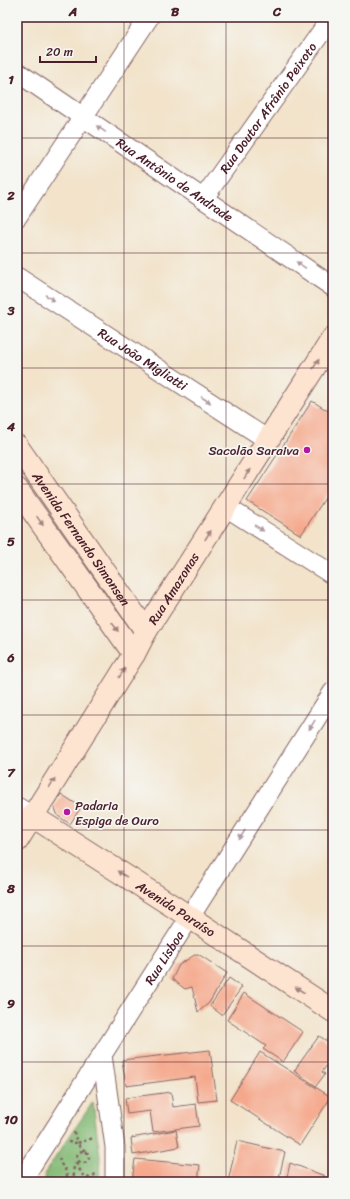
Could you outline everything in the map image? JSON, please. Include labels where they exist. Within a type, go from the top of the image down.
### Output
[{"type":"main road","name":"Rua Amazonas","points":[[17,841],[24,812],[134,654],[146,631],[333,338]]},
{"type":"main road","name":"Avenida Fernando Simonsen","points":[[17,446],[146,631]]},
{"type":"main road","name":"Avenida Fernando Simonsen","points":[[17,489],[134,654]]},
{"type":"main road","name":"Avenida Paraíso","points":[[24,812],[190,917],[333,1011]]},
{"type":"street","points":[[17,217],[149,17]]},
{"type":"street","name":"Rua Doutor Afrânio Peixoto","points":[[203,199],[332,17]]},
{"type":"street","name":"Rua Antônio de Andrade","points":[[17,72],[333,287]]},
{"type":"street","name":"Rua João Migliatti","points":[[17,277],[268,440]]},
{"type":"street","points":[[226,507],[333,575]]},
{"type":"street","name":"Rua Lisboa","points":[[20,1182],[333,692]]},
{"type":"street","points":[[102,1055],[115,1147],[115,1182]]},
{"type":"path","points":[[74,1127],[73,1130],[77,1143],[89,1155],[89,1159],[86,1162],[76,1162]]},
{"type":"path","points":[[66,1142],[77,1143],[94,1138]]},
{"type":"path","points":[[81,1162],[78,1160],[77,1156],[79,1152],[85,1151]]},
{"type":"path","points":[[59,1152],[59,1160],[66,1169],[69,1182]]},
{"type":"path","points":[[76,1162],[84,1176],[93,1179]]},
{"type":"path","points":[[73,1182],[74,1178],[72,1171],[76,1162]]},
{"type":"green space","points":[[93,1102],[100,1157],[99,1182],[49,1182],[46,1180],[44,1174]]},
{"type":"building","name":"Sacolão Saraiva","points":[[312,401],[333,414],[333,486],[301,535],[247,501]]},
{"type":"building","name":"Padaria Espiga de Ouro","points":[[61,794],[81,807],[70,824],[58,816],[54,806]]},
{"type":"building","points":[[196,954],[227,973],[209,1003],[198,1012],[192,987],[185,989],[172,979],[179,965]]},
{"type":"building","points":[[229,978],[242,987],[222,1015],[210,1006]]},
{"type":"building","points":[[244,993],[303,1032],[283,1062],[263,1049],[266,1046],[227,1020]]},
{"type":"building","points":[[319,1036],[333,1045],[333,1056],[322,1072],[325,1074],[316,1086],[294,1071]]},
{"type":"building","points":[[210,1050],[217,1100],[198,1102],[195,1077],[126,1086],[122,1060]]},
{"type":"building","points":[[260,1052],[331,1097],[300,1145],[230,1100]]},
{"type":"building","points":[[171,1092],[173,1107],[196,1104],[199,1126],[153,1132],[150,1111],[127,1114],[125,1098]]},
{"type":"building","points":[[176,1130],[179,1147],[133,1155],[131,1138]]},
{"type":"building","points":[[237,1141],[285,1152],[278,1182],[228,1182]]},
{"type":"building","points":[[135,1159],[200,1165],[198,1182],[132,1182]]},
{"type":"building","points":[[290,1163],[325,1176],[324,1182],[286,1182]]},
{"type":"place","name":"Sacolão Saraiva","points":[[307,450]]},
{"type":"place","name":"Padaria Espiga de Ouro","points":[[67,812]]}]
